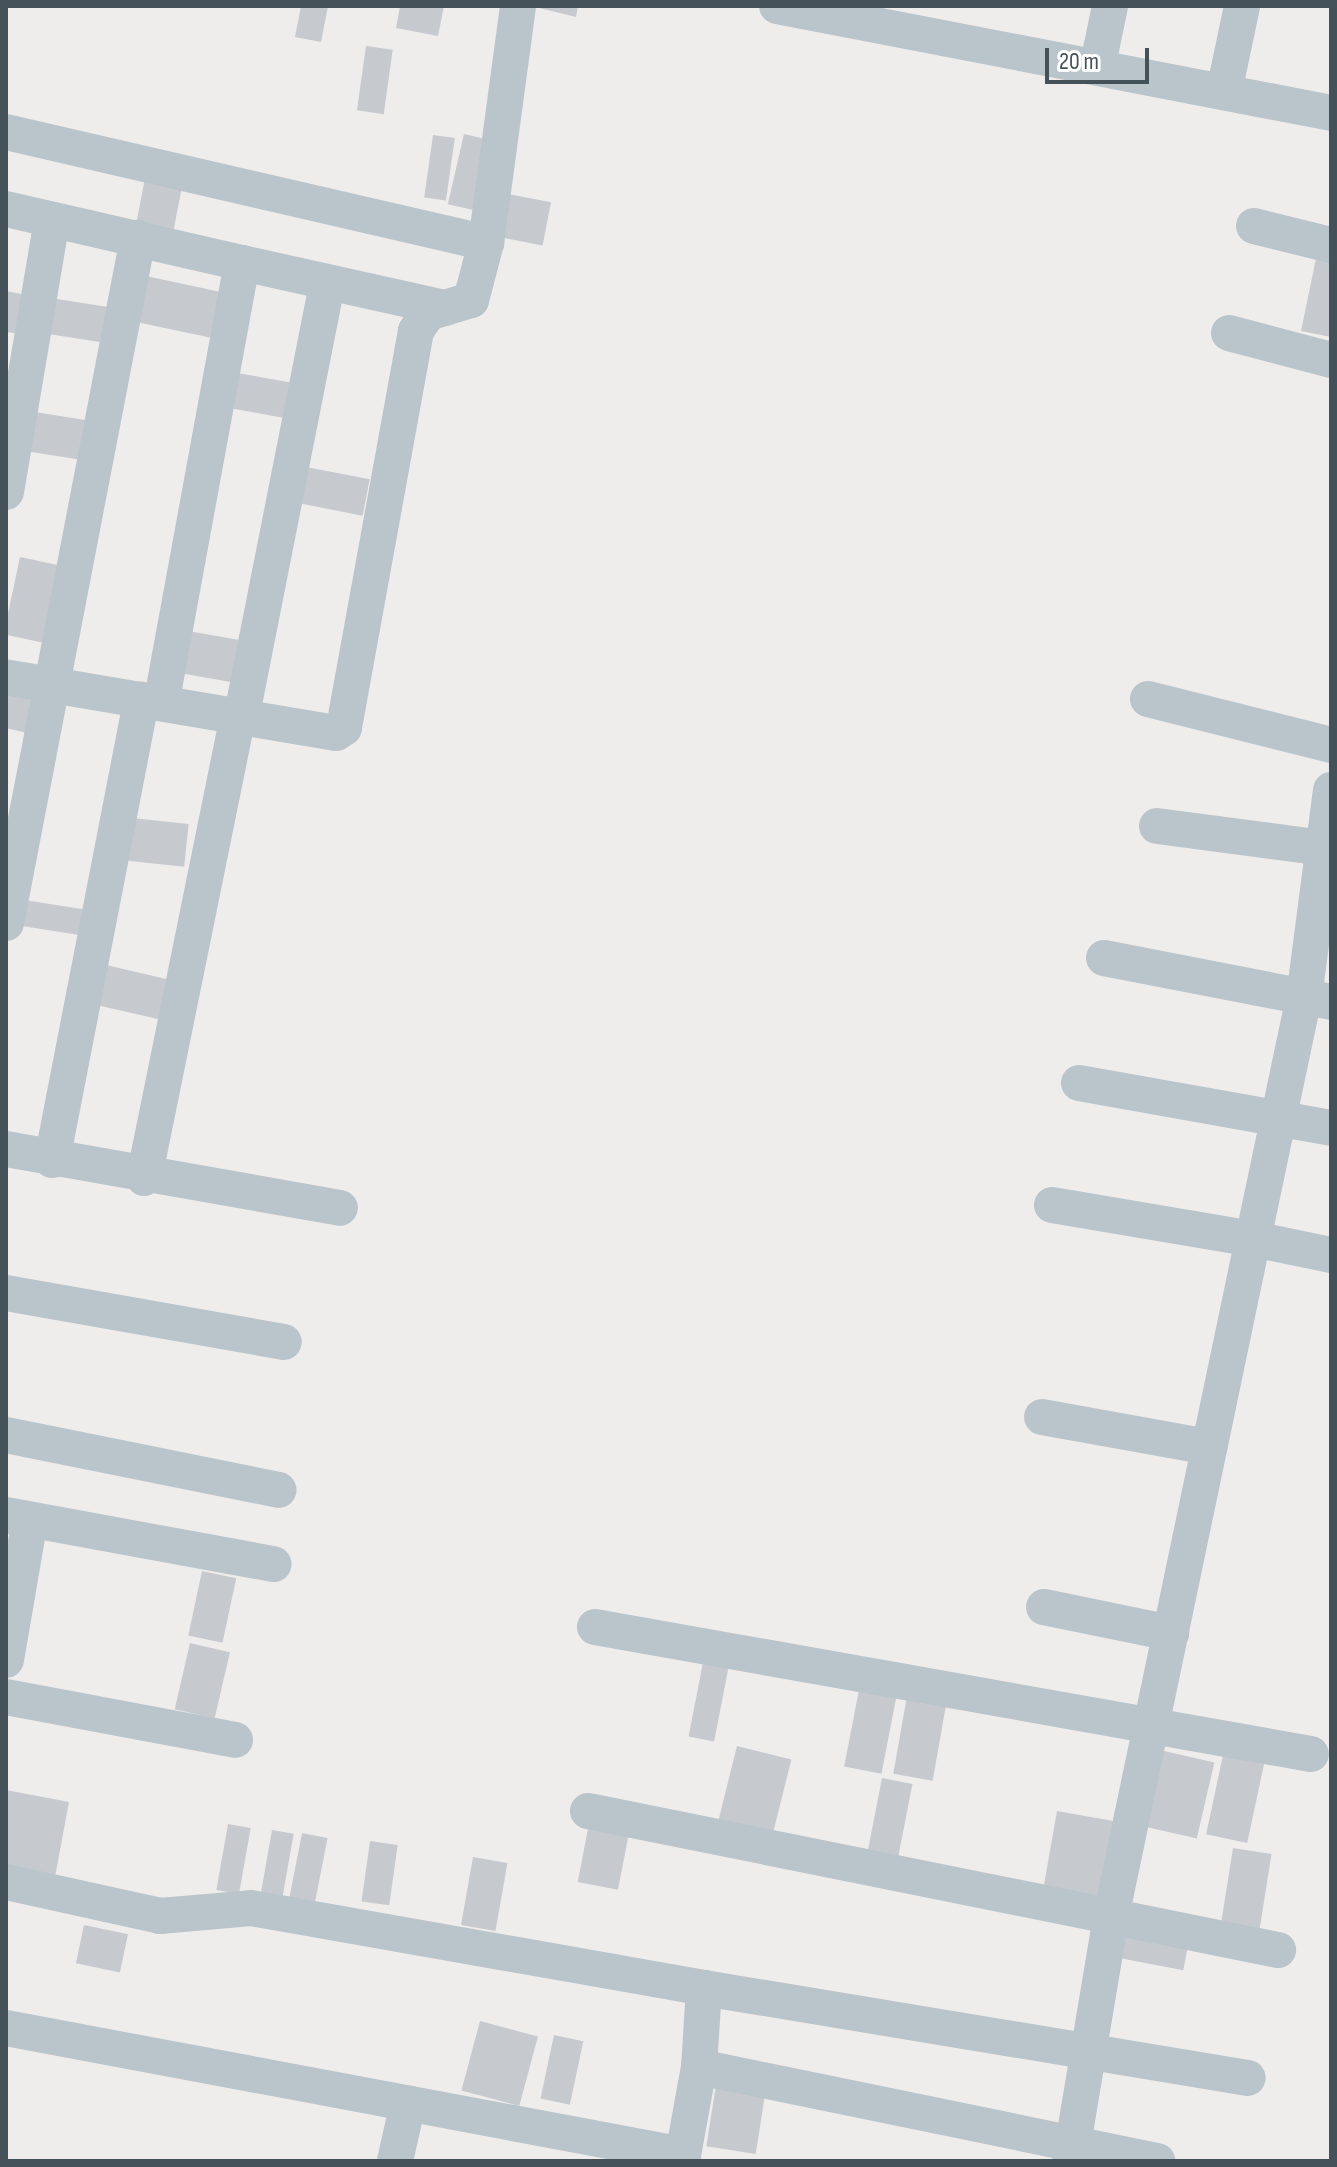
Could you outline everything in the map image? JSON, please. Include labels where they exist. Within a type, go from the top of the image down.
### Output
[{"type":"street","points":[[6,677],[240,714],[336,733],[349,720],[416,331],[421,318],[471,300],[486,243],[518,6]]},
{"type":"street","points":[[777,6],[1225,87],[1331,113]]},
{"type":"street","points":[[1098,64],[1110,6]]},
{"type":"street","points":[[1225,87],[1242,6]]},
{"type":"street","points":[[6,132],[486,243]]},
{"type":"street","points":[[6,209],[445,308]]},
{"type":"street","points":[[6,492],[52,220]]},
{"type":"street","points":[[1254,226],[1331,245]]},
{"type":"street","points":[[6,923],[138,238]]},
{"type":"street","points":[[52,1160],[242,263]]},
{"type":"street","points":[[144,1178],[327,283]]},
{"type":"street","points":[[1229,333],[1331,360]]},
{"type":"street","points":[[1148,699],[1331,745]]},
{"type":"street","points":[[1072,2152],[1111,1917],[1253,1239],[1279,1118],[1317,1000],[1331,790]]},
{"type":"street","points":[[1157,826],[1327,848]]},
{"type":"street","points":[[1104,958],[1317,1000]]},
{"type":"street","points":[[1079,1083],[1331,1128]]},
{"type":"street","points":[[6,1149],[144,1178],[340,1208]]},
{"type":"street","points":[[1052,1205],[1331,1255]]},
{"type":"street","points":[[6,1293],[284,1342]]},
{"type":"street","points":[[1042,1417],[1209,1447]]},
{"type":"street","points":[[6,1435],[278,1490]]},
{"type":"street","points":[[6,1660],[18,1518],[274,1564]]},
{"type":"street","points":[[1044,1607],[1171,1633]]},
{"type":"street","points":[[595,1627],[1311,1754]]},
{"type":"street","points":[[6,1697],[235,1740]]},
{"type":"street","points":[[588,1811],[1278,1950]]},
{"type":"street","points":[[6,1882],[160,1916],[251,1908],[704,1988],[1248,2078]]},
{"type":"street","points":[[6,2028],[682,2158],[699,2067],[704,1988]]},
{"type":"street","points":[[699,2067],[1072,2152],[1157,2161]]},
{"type":"street","points":[[395,2161],[408,2103]]},
{"type":"building","points":[[301,6],[328,6],[321,42],[295,37]]},
{"type":"building","points":[[400,6],[444,6],[438,36],[396,28]]},
{"type":"building","points":[[531,6],[578,6],[576,17]]},
{"type":"building","points":[[366,46],[393,50],[384,114],[357,110]]},
{"type":"building","points":[[464,134],[495,141],[479,211],[448,204]]},
{"type":"building","points":[[433,135],[455,138],[446,200],[424,197]]},
{"type":"building","points":[[146,173],[183,180],[172,236],[135,229]]},
{"type":"building","points":[[498,192],[551,202],[543,245],[490,235]]},
{"type":"building","points":[[1318,249],[1331,251],[1331,337],[1301,331]]},
{"type":"building","points":[[146,276],[224,293],[214,339],[136,322]]},
{"type":"building","points":[[6,291],[27,295],[20,334],[6,332]]},
{"type":"building","points":[[51,298],[119,309],[114,344],[45,334]]},
{"type":"building","points":[[226,371],[301,384],[295,420],[220,406]]},
{"type":"building","points":[[22,410],[101,423],[95,462],[16,450]]},
{"type":"building","points":[[301,466],[370,479],[363,516],[294,502]]},
{"type":"building","points":[[20,557],[74,568],[57,646],[6,635]]},
{"type":"building","points":[[177,629],[248,642],[240,684],[170,671]]},
{"type":"building","points":[[6,686],[36,693],[27,733],[6,728]]},
{"type":"building","points":[[132,818],[189,824],[184,867],[128,861]]},
{"type":"building","points":[[18,899],[96,911],[92,937],[14,925]]},
{"type":"building","points":[[106,965],[178,982],[169,1022],[97,1005]]},
{"type":"building","points":[[202,1571],[236,1578],[223,1643],[188,1636]]},
{"type":"building","points":[[190,1643],[230,1652],[215,1718],[175,1709]]},
{"type":"building","points":[[705,1652],[731,1657],[714,1741],[689,1736]]},
{"type":"building","points":[[859,1690],[896,1697],[881,1774],[844,1767]]},
{"type":"building","points":[[907,1696],[946,1703],[933,1781],[893,1774]]},
{"type":"building","points":[[737,1746],[791,1760],[771,1843],[716,1829]]},
{"type":"building","points":[[1151,1748],[1214,1763],[1197,1839],[1133,1824]]},
{"type":"building","points":[[1223,1755],[1264,1764],[1247,1843],[1206,1834]]},
{"type":"building","points":[[882,1778],[912,1784],[896,1868],[866,1862]]},
{"type":"building","points":[[6,1790],[69,1802],[53,1888],[6,1879]]},
{"type":"building","points":[[1057,1811],[1122,1822],[1108,1901],[1043,1890]]},
{"type":"building","points":[[228,1824],[251,1828],[239,1894],[216,1890]]},
{"type":"building","points":[[588,1829],[628,1837],[618,1890],[578,1882]]},
{"type":"building","points":[[272,1830],[294,1834],[282,1902],[260,1898]]},
{"type":"building","points":[[302,1833],[328,1838],[314,1906],[289,1901]]},
{"type":"building","points":[[370,1841],[398,1845],[389,1905],[362,1901]]},
{"type":"building","points":[[1233,1848],[1272,1854],[1259,1934],[1220,1928]]},
{"type":"building","points":[[473,1857],[507,1863],[495,1931],[461,1925]]},
{"type":"building","points":[[1123,1924],[1190,1937],[1183,1970],[1117,1957]]},
{"type":"building","points":[[84,1925],[128,1934],[120,1973],[76,1963]]},
{"type":"building","points":[[480,2021],[538,2037],[519,2106],[461,2091]]},
{"type":"building","points":[[554,2035],[583,2041],[570,2105],[540,2099]]},
{"type":"building","points":[[716,2085],[765,2093],[756,2154],[706,2146]]}]
